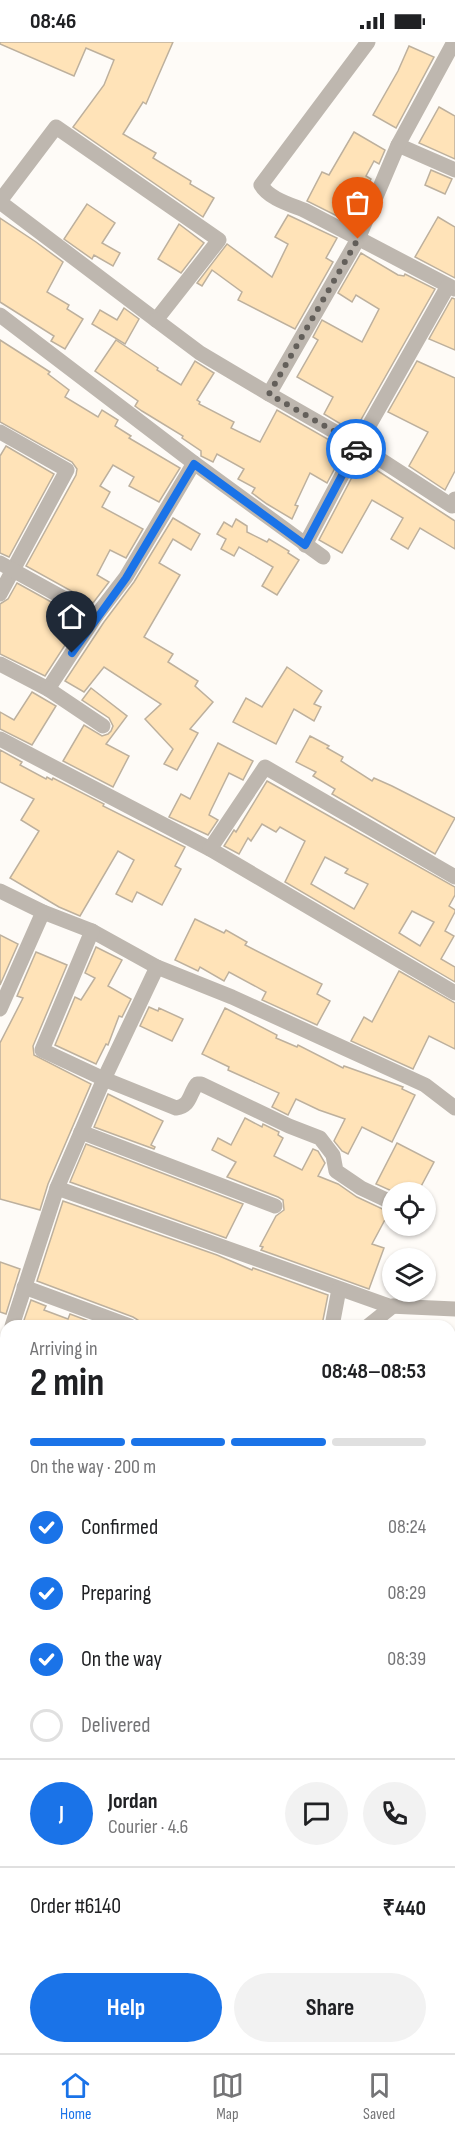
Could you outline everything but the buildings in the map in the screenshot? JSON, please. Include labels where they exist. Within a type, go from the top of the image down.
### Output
[{"type":"street","points":[[305,545],[358,445],[452,288],[306,211],[288,204],[264,190],[261,185],[368,42]]},
{"type":"street","points":[[269,394],[358,239],[399,145],[454,42]]},
{"type":"street","points":[[156,320],[219,240],[56,127],[0,202],[156,320],[200,353],[358,445],[452,506],[455,499]]},
{"type":"street","points":[[399,145],[455,170]]},
{"type":"street","points":[[0,315],[194,464],[323,557]]},
{"type":"street","points":[[0,594],[67,470],[1,435]]},
{"type":"street","points":[[48,689],[96,616],[126,578],[194,464]]},
{"type":"street","points":[[0,563],[96,616]]},
{"type":"street","points":[[0,664],[48,689],[103,726]]},
{"type":"street","points":[[0,739],[210,849],[455,993]]},
{"type":"street","points":[[210,849],[265,767],[455,877]]},
{"type":"street","points":[[0,891],[43,912],[93,931],[157,967],[232,997],[425,1085],[455,1108]]},
{"type":"street","points":[[0,1009],[43,912]]},
{"type":"street","points":[[93,931],[42,1050],[104,1079],[176,1108],[188,1104],[195,1087],[201,1084],[289,1126],[320,1138],[333,1155],[336,1171],[361,1188],[382,1198]]},
{"type":"street","points":[[14,1320],[57,1188],[104,1079],[157,967]]},
{"type":"street","points":[[81,1132],[275,1206]]},
{"type":"street","points":[[57,1188],[339,1289],[393,1306],[455,1309]]},
{"type":"street","points":[[24,1287],[114,1320]]},
{"type":"street","points":[[333,1320],[339,1289]]},
{"type":"street","points":[[376,1320],[393,1306]]},
{"type":"way so far","points":[[356,449],[358,445],[269,394],[358,239]]},
{"type":"route","points":[[72,653],[96,616],[126,578],[194,464],[305,545],[356,449]]}]
